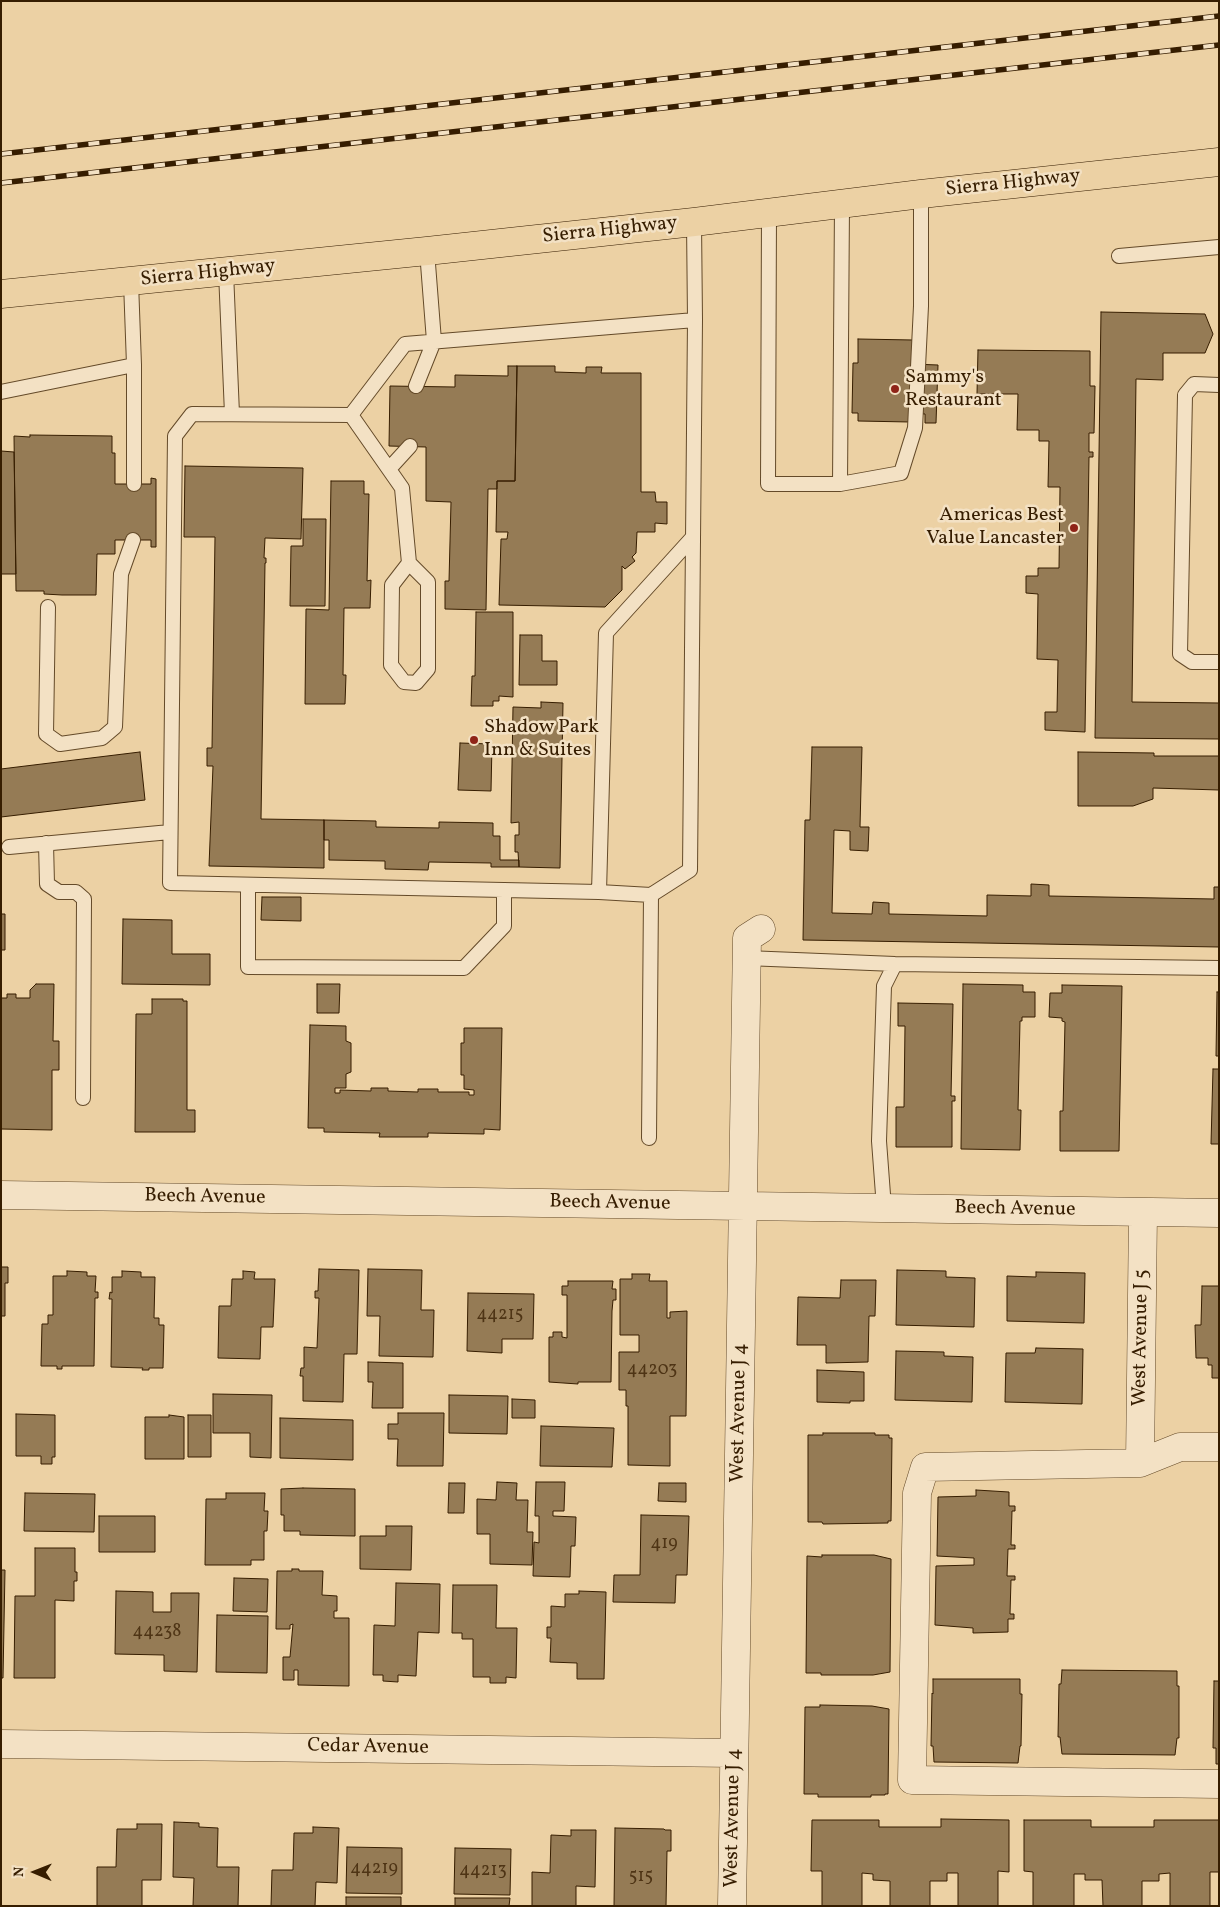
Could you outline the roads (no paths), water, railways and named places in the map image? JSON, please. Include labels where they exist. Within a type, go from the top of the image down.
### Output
[{"type":"main road","name":"Sierra Highway","points":[[1,294],[427,251],[1219,162]]},
{"type":"street","name":"West Avenue J 4","points":[[732,1906],[746,938],[762,929]]},
{"type":"street","name":"Beech Avenue","points":[[1,1196],[1219,1213]]},
{"type":"street","name":"West Avenue J 5","points":[[1140,1463],[1143,1212]]},
{"type":"street","points":[[1219,1447],[1180,1447],[1140,1463],[926,1467],[917,1492],[912,1780],[1219,1784]]},
{"type":"street","name":"Cedar Avenue","points":[[1,1744],[734,1753]]},
{"type":"lane","points":[[769,212],[768,484],[840,484],[901,473],[915,428],[922,306],[921,194]]},
{"type":"lane","points":[[840,484],[842,204]]},
{"type":"lane","points":[[351,415],[192,414],[175,436],[170,883],[599,892],[651,895],[690,870],[695,320],[694,222]]},
{"type":"lane","points":[[1119,256],[1219,247]]},
{"type":"lane","points":[[416,386],[434,342],[427,251]]},
{"type":"lane","points":[[226,272],[232,414]]},
{"type":"lane","points":[[131,282],[134,365],[134,484]]},
{"type":"lane","points":[[351,415],[405,344],[695,320]]},
{"type":"lane","points":[[1,392],[134,365]]},
{"type":"lane","points":[[1219,384],[1194,384],[1185,396],[1180,654],[1192,662],[1219,662]]},
{"type":"lane","points":[[351,415],[402,488],[409,564],[428,582],[428,669],[416,683],[404,682],[391,666],[392,585],[409,564]]},
{"type":"lane","points":[[389,469],[410,446]]},
{"type":"lane","points":[[599,892],[606,633],[693,537]]},
{"type":"lane","points":[[48,607],[46,734],[60,744],[102,738],[115,727],[120,574],[133,540]]},
{"type":"lane","points":[[9,847],[170,832]]},
{"type":"lane","points":[[46,843],[47,884],[59,892],[76,892],[84,899],[83,1098]]},
{"type":"lane","points":[[248,884],[248,967],[464,968],[504,926],[504,890]]},
{"type":"lane","points":[[649,1138],[651,895]]},
{"type":"lane","points":[[746,958],[895,964],[1219,968]]},
{"type":"lane","points":[[884,1208],[879,1142],[884,986],[895,964]]},
{"type":"railway","points":[[1,154],[1219,16]]},
{"type":"railway","points":[[1,183],[1219,45]]},
{"type":"place","name":"Sammy's Restaurant","points":[[895,389]]},
{"type":"place","name":"Americas Best Value Lancaster","points":[[1074,528]]},
{"type":"place","name":"Shadow Park Inn & Suites","points":[[474,740]]}]
